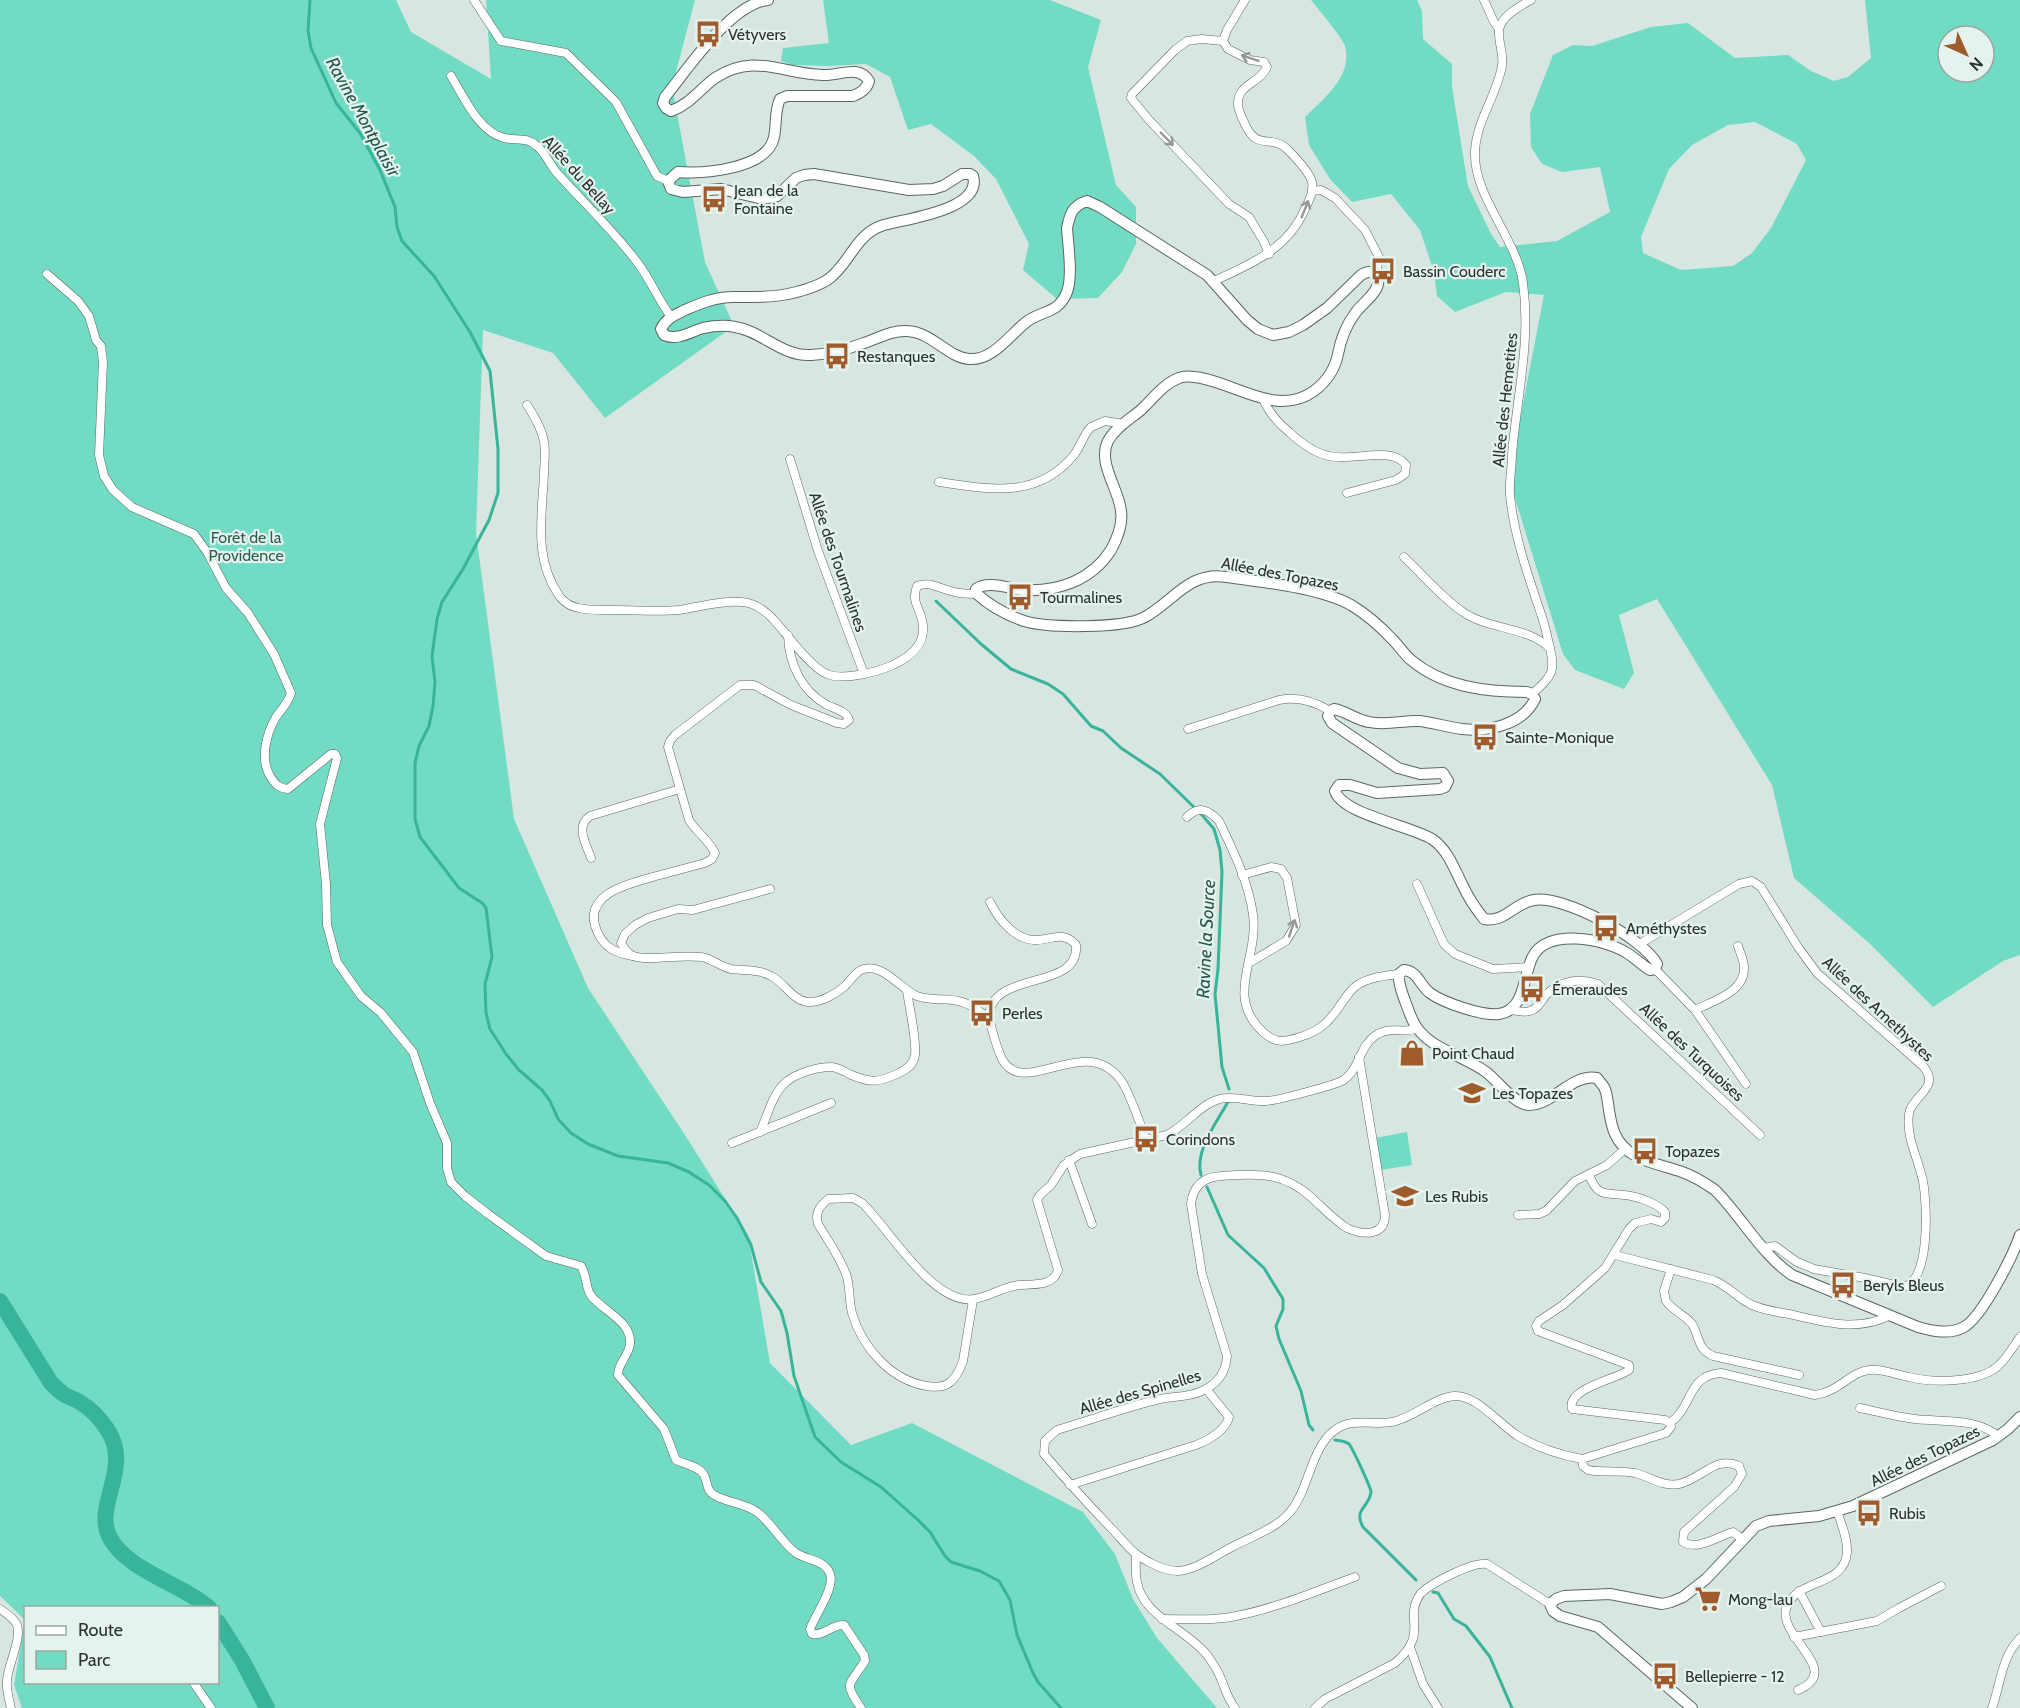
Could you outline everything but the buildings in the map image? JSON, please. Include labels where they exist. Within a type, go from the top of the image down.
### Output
[{"type":"main road","points":[[768,0],[760,1],[741,13],[701,51],[665,97],[663,103],[666,108],[671,111],[680,108],[719,76],[748,65],[775,66],[824,76],[855,71],[867,77],[870,81],[868,85],[859,94],[853,96],[830,98],[787,96],[780,99],[775,118],[774,137],[766,152],[749,162],[706,172],[678,172],[668,181],[671,189],[677,191],[721,189],[762,199],[777,196],[796,178],[814,174],[909,190],[933,189],[962,174],[970,174],[975,180],[968,194],[943,210],[881,226],[870,232],[861,239],[838,271],[812,288],[786,295],[755,298],[733,297],[706,301],[671,317],[660,329],[669,337],[711,327],[732,326],[757,333],[781,348],[804,355],[846,348],[902,331],[918,333],[935,340],[952,352],[968,359],[977,358],[994,351],[1025,322],[1050,312],[1063,300],[1069,285],[1067,228],[1069,219],[1074,207],[1087,201],[1109,212],[1198,268],[1214,281],[1247,321],[1258,329],[1273,334],[1289,332],[1303,325],[1327,308],[1366,272],[1372,271],[1378,277],[1377,287],[1343,333],[1337,359],[1330,373],[1322,385],[1311,393],[1290,401],[1263,399],[1212,380],[1186,376],[1165,386],[1150,402],[1114,432],[1107,442],[1105,451],[1121,510],[1121,521],[1111,550],[1091,573],[1066,585],[1025,590],[983,585],[976,589],[976,594]]},
{"type":"main road","name":"Allée des Topazes","points":[[976,594],[1009,615],[1027,621],[1046,625],[1114,625],[1144,618],[1188,584],[1214,575],[1296,589],[1337,598],[1354,607],[1392,639],[1410,659],[1434,677],[1486,689],[1532,694]]},
{"type":"main road","points":[[1532,694],[1534,699],[1531,707],[1520,717],[1496,728],[1484,729],[1461,729],[1418,721],[1377,723],[1358,719],[1334,709],[1328,716],[1332,723],[1398,768],[1420,774],[1443,773],[1448,781],[1445,787],[1440,789],[1377,793],[1339,785],[1335,791],[1339,798],[1362,812],[1433,840],[1452,862],[1469,897],[1484,919],[1492,921],[1498,919],[1525,903],[1543,900],[1561,904],[1593,916],[1623,933],[1654,957],[1657,964],[1655,969],[1650,970],[1627,953],[1596,940],[1563,939],[1545,944],[1532,957],[1522,992],[1511,1010],[1501,1014],[1488,1014],[1450,1003],[1427,991],[1413,972],[1404,970],[1399,974],[1399,986],[1418,1028],[1427,1039],[1488,1073],[1516,1099],[1526,1105],[1538,1103],[1586,1078],[1597,1078],[1606,1092],[1614,1132],[1625,1149],[1643,1160],[1684,1172],[1704,1182],[1725,1200],[1782,1268],[1792,1275],[1932,1331],[1953,1331],[1964,1327],[1978,1312],[2002,1273],[2020,1235]]},
{"type":"main road","name":"Allée des Topazes","points":[[1550,1604],[1564,1596],[1610,1594],[1662,1604],[1671,1602],[1683,1597],[1706,1579],[1756,1526],[1769,1521],[1819,1516],[1864,1502],[1993,1440],[2020,1417]]},
{"type":"main road","points":[[1550,1604],[1553,1611],[1560,1616],[1598,1627],[1692,1708]]},
{"type":"street","points":[[474,0],[501,41],[566,53],[616,102],[657,176],[668,181]]},
{"type":"street","points":[[1223,41],[1245,0]]},
{"type":"street","points":[[1484,0],[1499,29],[1505,19],[1531,0]]},
{"type":"street","name":"Allée des Hemetites","points":[[1499,29],[1502,68],[1484,114],[1475,152],[1477,173],[1492,210],[1512,247],[1523,281],[1526,315],[1525,358],[1514,427],[1510,494],[1523,563],[1544,621],[1553,660],[1551,673],[1532,694]]},
{"type":"street","points":[[1223,41],[1194,39],[1181,45],[1132,94],[1131,98],[1134,104],[1229,204],[1249,218],[1269,254]]},
{"type":"street","points":[[1214,281],[1257,262],[1269,254],[1291,233],[1301,219],[1312,190],[1309,176],[1288,150],[1279,143],[1262,142],[1252,136],[1239,110],[1241,91],[1263,76],[1267,64],[1250,60],[1228,49],[1223,41]]},
{"type":"street","name":"Allée du Bellay","points":[[451,76],[481,122],[493,132],[505,138],[527,139],[539,147],[556,172],[582,198],[638,263],[658,300],[671,317]]},
{"type":"street","points":[[1312,190],[1321,190],[1335,198],[1365,230],[1379,257],[1376,274]]},
{"type":"street","points":[[47,274],[78,301],[89,316],[100,346],[103,362],[99,455],[104,477],[118,496],[132,507],[194,534],[207,552],[226,588],[248,613],[274,654],[291,693],[275,719],[265,746],[267,771],[275,784],[288,789],[331,754],[335,754],[338,758],[320,824],[326,884],[327,925],[337,962],[361,996],[381,1013],[413,1052],[430,1103],[447,1143],[447,1168],[451,1182],[488,1214],[546,1256],[581,1266],[587,1275],[591,1296],[621,1323],[628,1333],[630,1345],[618,1369],[618,1375],[664,1429],[676,1460],[699,1470],[704,1476],[708,1490],[714,1495],[749,1507],[760,1514],[794,1552],[820,1563],[830,1571],[831,1580],[818,1615],[810,1629],[812,1634],[816,1635],[837,1625],[844,1626],[864,1655],[865,1661],[849,1684],[849,1691],[861,1708]]},
{"type":"street","points":[[1263,399],[1280,425],[1303,444],[1316,451],[1329,456],[1347,458],[1391,455],[1406,465],[1405,474],[1396,480],[1347,493]]},
{"type":"street","points":[[527,405],[540,429],[544,443],[541,550],[549,579],[567,603],[586,609],[661,611],[743,602],[760,608],[788,634],[817,668],[827,675],[838,676],[864,674],[892,665],[913,653],[920,644],[924,626],[914,601],[917,586],[924,583],[932,584],[951,591],[976,594]]},
{"type":"street","points":[[939,482],[995,490],[1012,489],[1029,484],[1050,475],[1066,464],[1090,427],[1105,422],[1124,424]]},
{"type":"street","name":"Allée des Tourmalines","points":[[790,459],[818,551],[864,674]]},
{"type":"street","points":[[1404,557],[1463,612],[1535,638],[1550,648]]},
{"type":"street","points":[[788,634],[791,660],[797,675],[815,696],[825,704],[842,711],[849,720],[847,723],[837,723],[791,705],[754,685],[740,685],[670,741],[668,747],[689,820],[692,827],[715,853],[712,859],[705,863],[623,885],[609,893],[598,904],[594,916],[595,929],[609,948],[621,954],[643,957],[706,958],[729,968],[761,972],[783,983],[798,998],[809,1002],[834,994],[860,970],[868,969],[880,971],[917,996],[935,1000],[956,1000],[976,1008],[989,1019]]},
{"type":"street","points":[[1188,729],[1293,697],[1310,701],[1330,711]]},
{"type":"street","points":[[591,858],[582,829],[585,820],[590,816],[680,789]]},
{"type":"street","points":[[1187,817],[1194,810],[1203,809],[1212,813],[1224,831],[1242,875],[1253,916],[1253,940],[1243,996],[1248,1015],[1268,1037],[1281,1042],[1311,1034],[1333,1018],[1351,990],[1357,985],[1375,978],[1399,974]]},
{"type":"street","points":[[1242,875],[1271,867],[1281,868],[1287,878],[1296,918],[1293,931],[1286,941],[1249,963]]},
{"type":"street","name":"Allée des Amethystes","points":[[1638,945],[1739,884],[1752,881],[1761,887],[1798,947],[1818,973],[1924,1067],[1929,1076],[1927,1088],[1913,1104],[1908,1121],[1923,1183],[1925,1206],[1925,1247],[1918,1273],[1913,1282],[1903,1287],[1814,1269],[1797,1262],[1775,1246],[1764,1248]]},
{"type":"street","points":[[1417,884],[1444,944],[1455,954],[1493,969],[1530,967]]},
{"type":"street","points":[[633,956],[625,950],[621,943],[622,938],[634,926],[648,918],[678,909],[693,910],[770,889]]},
{"type":"street","points":[[990,902],[1002,922],[1018,934],[1035,940],[1057,936],[1067,937],[1076,945],[1077,951],[1074,958],[1060,973],[1014,986],[996,998],[989,1019],[1003,1060],[1017,1072],[1026,1074],[1073,1062],[1098,1063],[1121,1080],[1146,1139]]},
{"type":"street","points":[[1695,1010],[1736,988],[1745,967],[1738,946]]},
{"type":"street","points":[[1655,969],[1695,1010],[1746,1084]]},
{"type":"street","name":"Allée des Turquoises","points":[[1511,1010],[1521,1012],[1535,1008],[1554,988],[1563,983],[1581,980],[1598,984],[1760,1135]]},
{"type":"street","points":[[760,1132],[778,1090],[793,1077],[818,1068],[835,1067],[862,1079],[882,1081],[908,1067],[915,1053],[907,990]]},
{"type":"street","points":[[974,1300],[963,1361],[959,1371],[948,1384],[942,1388],[922,1386],[894,1373],[873,1352],[855,1321],[851,1310],[847,1279],[842,1265],[818,1224],[816,1217],[818,1210],[828,1199],[853,1198],[862,1203],[892,1240],[932,1282],[949,1295],[974,1300],[1014,1286],[1047,1284],[1057,1276],[1057,1265],[1037,1200],[1069,1160],[1092,1151],[1155,1138],[1178,1130],[1211,1103],[1220,1099],[1266,1101],[1341,1082],[1354,1070],[1369,1041],[1377,1034],[1392,1029],[1408,1031],[1418,1028]]},
{"type":"street","name":"Allée des Spinelles","points":[[1136,1554],[1070,1485],[1044,1454],[1045,1441],[1058,1430],[1160,1399],[1192,1395],[1218,1380],[1227,1368],[1227,1356],[1202,1274],[1191,1204],[1196,1187],[1210,1177],[1248,1173],[1270,1174],[1299,1187],[1347,1228],[1364,1233],[1379,1229],[1385,1220],[1385,1215],[1359,1057]]},
{"type":"street","points":[[732,1143],[831,1103]]},
{"type":"street","points":[[1518,1215],[1539,1214],[1546,1211],[1571,1185],[1607,1165],[1625,1149]]},
{"type":"street","points":[[1069,1160],[1092,1224]]},
{"type":"street","points":[[1589,1174],[1593,1186],[1602,1193],[1631,1196],[1660,1207],[1665,1212],[1665,1218],[1661,1222],[1651,1219],[1635,1223],[1605,1268],[1587,1286],[1539,1321],[1536,1326],[1538,1330],[1546,1334],[1629,1365],[1629,1370],[1624,1374],[1603,1380],[1579,1394],[1570,1404],[1572,1409],[1665,1420],[1670,1423]]},
{"type":"street","points":[[1615,1255],[1720,1282],[1747,1303],[1762,1309],[1847,1325],[1871,1323],[1890,1316]]},
{"type":"street","points":[[1671,1269],[1664,1291],[1666,1302],[1691,1323],[1699,1345],[1705,1352],[1713,1356],[1799,1375]]},
{"type":"street","points":[[1670,1423],[1676,1419],[1697,1383],[1708,1375],[1721,1373],[1815,1395],[1830,1392],[1869,1370],[1925,1381],[1944,1381],[1990,1372],[2003,1361],[2020,1337]]},
{"type":"street","points":[[1070,1485],[1212,1438],[1226,1425],[1229,1417],[1206,1389]]},
{"type":"street","points":[[1235,1708],[1227,1696],[1221,1678],[1206,1654],[1162,1619],[1140,1592],[1137,1582],[1136,1554],[1169,1570],[1177,1571],[1194,1566],[1265,1530],[1289,1513],[1322,1446],[1335,1430],[1354,1422],[1377,1424],[1395,1422],[1446,1397],[1469,1398],[1518,1436],[1563,1455],[1582,1459],[1666,1433],[1671,1427],[1670,1423]]},
{"type":"street","points":[[1860,1408],[1909,1418],[1965,1422],[1986,1428],[1994,1433],[1993,1440]]},
{"type":"street","points":[[1582,1459],[1583,1466],[1588,1470],[1637,1473],[1670,1485],[1684,1483],[1722,1462],[1739,1466],[1742,1474],[1739,1480],[1684,1532],[1683,1542],[1688,1546],[1696,1545],[1733,1533],[1743,1539]]},
{"type":"street","points":[[1798,1690],[1808,1685],[1816,1668],[1788,1625],[1786,1608],[1799,1592],[1839,1571],[1847,1552],[1837,1511]]},
{"type":"street","points":[[1315,1708],[1325,1699],[1395,1663],[1410,1647],[1415,1635],[1415,1604],[1421,1593],[1426,1588],[1475,1564],[1487,1564],[1550,1604]]},
{"type":"street","points":[[1162,1619],[1235,1617],[1355,1577]]},
{"type":"street","points":[[1794,1637],[1877,1622],[1941,1586]]},
{"type":"street","points":[[1799,1592],[1821,1632]]},
{"type":"street","points":[[0,1609],[17,1623],[19,1632],[6,1681],[6,1692],[11,1708]]},
{"type":"street","points":[[1992,1708],[2001,1671],[2009,1653],[2020,1638]]},
{"type":"street","points":[[1410,1647],[1423,1684],[1438,1708]]},
{"type":"street","points":[[195,1684],[211,1708]]},
{"type":"green space","name":"Forêt de la Providence","points":[[0,0],[396,0],[411,32],[491,79],[486,0],[695,0],[672,87],[705,262],[734,326],[605,418],[553,353],[483,330],[476,533],[514,819],[588,988],[748,1235],[770,1363],[851,1445],[912,1423],[1083,1512],[1115,1554],[1133,1599],[1157,1638],[1217,1708],[22,1708],[14,1685],[24,1626],[24,1684],[219,1684],[219,1606],[24,1606],[24,1619],[0,1596]]},
{"type":"green space","points":[[823,0],[1050,0],[1101,20],[1088,67],[1116,185],[1136,207],[1136,244],[1122,272],[1098,298],[1057,299],[1023,270],[1029,244],[996,179],[974,156],[931,124],[908,130],[890,77],[866,64],[792,65],[781,61],[783,48],[829,43]]},
{"type":"green space","points":[[1311,0],[1417,0],[1422,11],[1423,39],[1452,64],[1452,87],[1468,186],[1491,234],[1500,247],[1557,241],[1610,212],[1600,167],[1562,172],[1542,164],[1531,147],[1530,114],[1553,55],[1573,45],[1592,46],[1651,27],[1688,23],[1735,58],[1788,55],[1811,71],[1834,81],[1848,77],[1871,58],[1865,0],[2020,0],[2020,955],[2003,961],[1933,1007],[1869,943],[1794,878],[1772,785],[1657,599],[1619,615],[1634,673],[1624,689],[1575,670],[1563,654],[1514,495],[1513,455],[1544,295],[1506,292],[1455,312],[1437,296],[1434,272],[1420,230],[1391,194],[1352,202],[1330,179],[1309,145],[1305,117],[1335,86],[1345,67],[1345,46]],"holes":[[[1755,122],[1797,144],[1806,160],[1771,228],[1752,253],[1733,266],[1681,270],[1643,253],[1641,237],[1669,169],[1692,145],[1728,125]]]},
{"type":"green space","points":[[1407,1132],[1412,1165],[1381,1170],[1375,1138]]},
{"type":"waterway","name":"Ravine Montplaisir","points":[[310,0],[308,31],[311,48],[336,103],[360,133],[380,170],[395,207],[397,227],[402,241],[434,276],[470,332],[490,371],[498,449],[498,493],[489,520],[463,569],[442,602],[437,619],[432,656],[435,682],[433,706],[429,726],[419,746],[415,763],[415,819],[420,837],[459,888],[486,908],[492,957],[485,984],[486,1013],[490,1029],[519,1070],[542,1090],[558,1119],[571,1133],[588,1144],[618,1156],[668,1163],[689,1172],[709,1185],[725,1201],[751,1245],[761,1282],[781,1311],[794,1376],[815,1437],[841,1462],[881,1487],[918,1520],[930,1532],[951,1562],[980,1571],[999,1581],[1010,1600],[1017,1635],[1033,1673],[1061,1708]]},
{"type":"waterway","name":"Ravine la Source","points":[[936,601],[1011,669],[1048,684],[1063,694],[1091,726],[1103,731],[1121,748],[1160,774],[1214,829],[1220,850],[1222,872],[1215,994],[1222,1067],[1229,1089]]},
{"type":"waterway","name":"Ravine la Source","points":[[1201,1175],[1200,1165],[1204,1146],[1229,1100]]},
{"type":"waterway","name":"Ravine la Source","points":[[1207,1187],[1228,1235],[1264,1268],[1283,1299],[1283,1309],[1276,1326],[1279,1339],[1301,1391],[1309,1425],[1313,1430]]},
{"type":"waterway","points":[[0,1301],[51,1383],[63,1394],[92,1411],[107,1429],[114,1443],[115,1471],[106,1511],[106,1524],[109,1536],[117,1548],[141,1568],[207,1606]]},
{"type":"waterway","name":"Ravine la Source","points":[[1335,1440],[1349,1444],[1371,1492],[1360,1516],[1363,1527],[1416,1580]]},
{"type":"waterway","name":"Ravine la Source","points":[[1433,1592],[1438,1593],[1454,1619],[1466,1626],[1490,1657],[1512,1708]]},
{"type":"waterway","points":[[219,1624],[242,1660],[267,1708]]},
{"type":"place","name":"Vétyvers","points":[[708,34]]},
{"type":"place","name":"Jean de la Fontaine","points":[[714,199]]},
{"type":"place","name":"Bassin Couderc","points":[[1383,271]]},
{"type":"place","name":"Restanques","points":[[837,356]]},
{"type":"place","name":"Tourmalines","points":[[1020,597]]},
{"type":"place","name":"Sainte-Monique","points":[[1485,737]]},
{"type":"place","name":"Améthystes","points":[[1606,928]]},
{"type":"place","name":"Émeraudes","points":[[1532,989]]},
{"type":"place","name":"Perles","points":[[982,1013]]},
{"type":"place","name":"Point Chaud","points":[[1412,1053]]},
{"type":"place","name":"Les Topazes","points":[[1472,1093]]},
{"type":"place","name":"Corindons","points":[[1146,1139]]},
{"type":"place","name":"Topazes","points":[[1645,1151]]},
{"type":"place","name":"Les Rubis","points":[[1405,1196]]},
{"type":"place","name":"Beryls Bleus","points":[[1843,1285]]},
{"type":"place","name":"Rubis","points":[[1869,1513]]},
{"type":"place","name":"Mong-lau","points":[[1708,1599]]},
{"type":"place","name":"Bellepierre - 12","points":[[1665,1676]]}]
